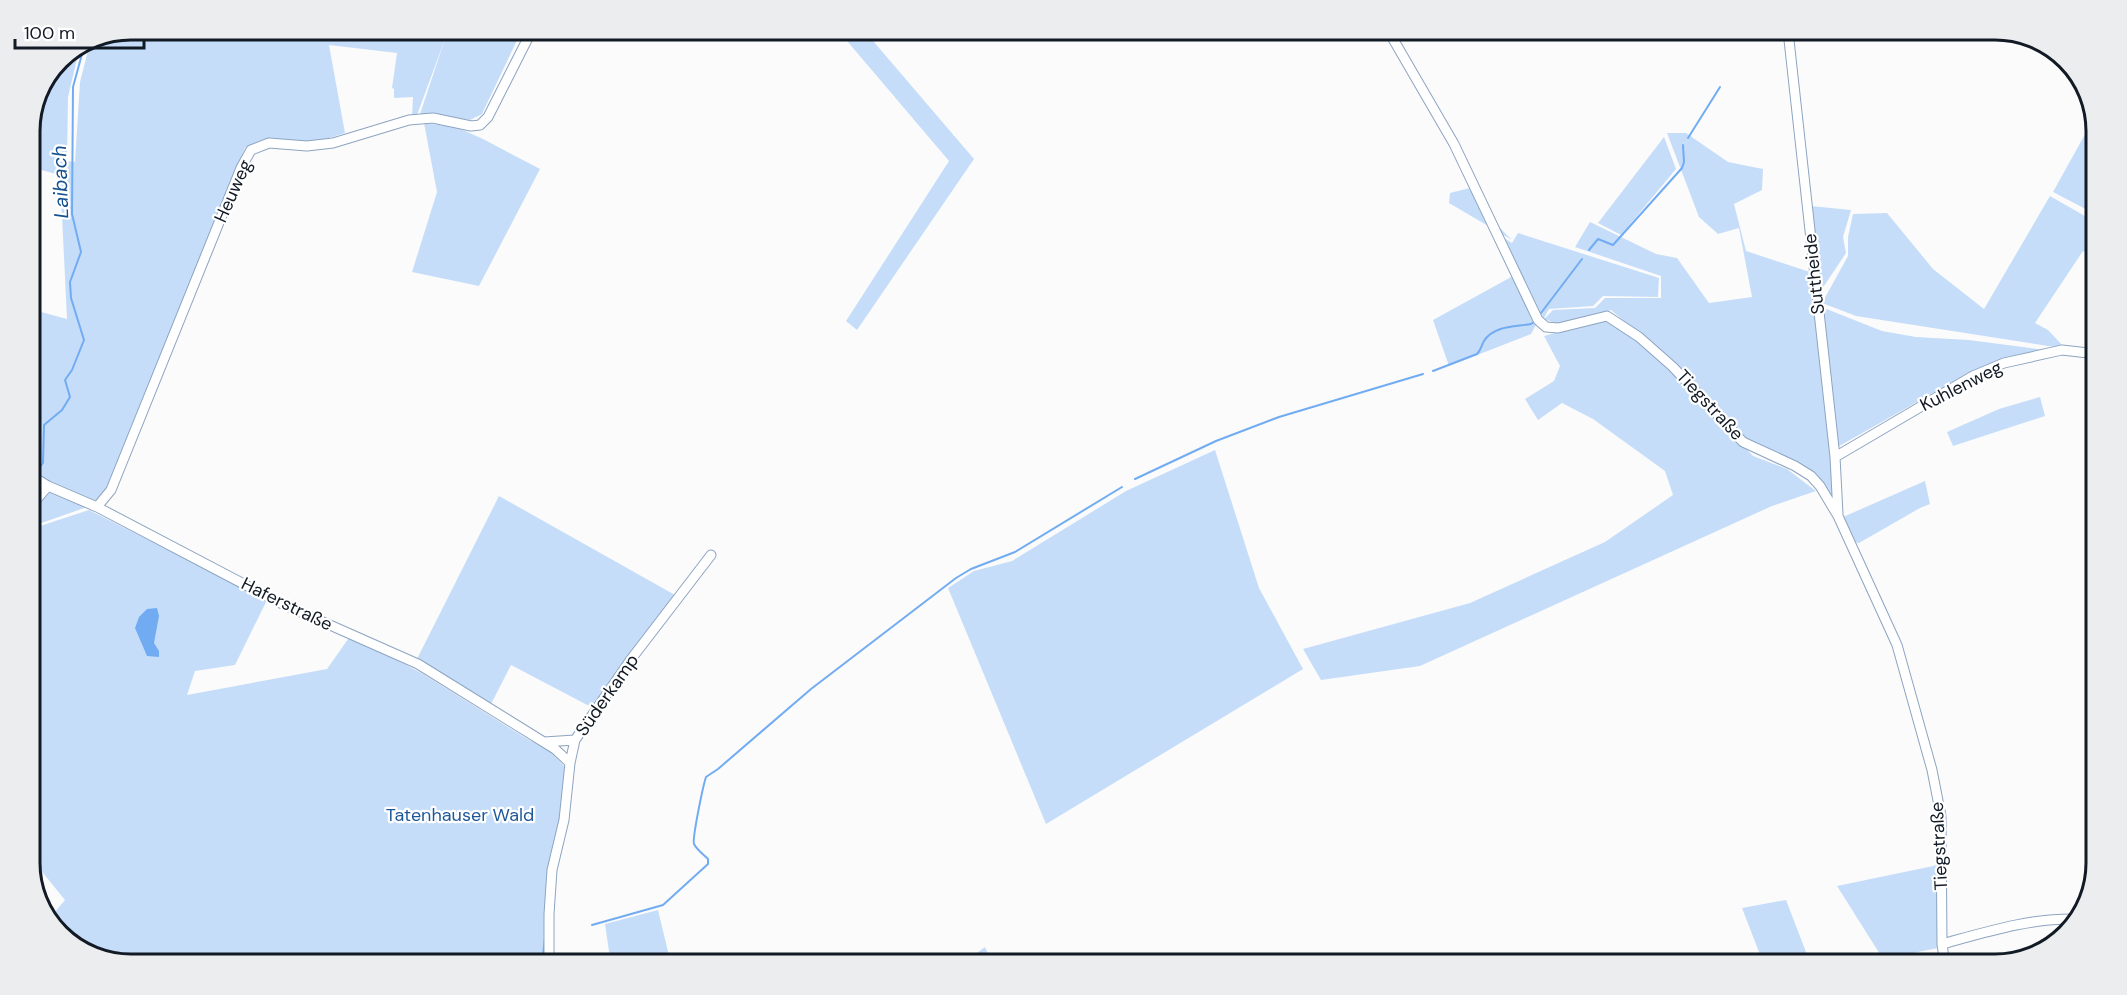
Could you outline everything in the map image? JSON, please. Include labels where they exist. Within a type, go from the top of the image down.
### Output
[{"type":"street","name":"Heuweg","points":[[97,507],[111,490],[241,168],[251,150],[269,143],[307,146],[333,143],[409,120],[433,118],[471,126],[480,125],[488,117],[527,40]]},
{"type":"street","name":"Tiegstraße","points":[[1394,40],[1455,144],[1538,320],[1546,327],[1558,328],[1607,316],[1639,337],[1673,367],[1743,442],[1795,466],[1820,486],[1838,516],[1897,645],[1932,770],[1941,816],[1944,955]]},
{"type":"street","name":"Suttheide","points":[[1789,40],[1835,457],[1838,516]]},
{"type":"street","name":"Kuhlenweg","points":[[1835,457],[1973,376],[2004,363],[2062,350],[2086,353]]},
{"type":"street","name":"Haferstraße","points":[[41,480],[48,486],[97,507],[278,602],[418,664],[544,742],[570,763]]},
{"type":"street","points":[[41,494],[48,486]]},
{"type":"street","name":"Süderkamp","points":[[549,955],[552,870],[564,820],[570,763],[576,740],[632,658],[711,555]]},
{"type":"street","points":[[544,742],[576,740]]},
{"type":"street","points":[[1942,944],[2001,927],[2050,918],[2068,919]]},
{"type":"green space","points":[[132,40],[445,40],[417,115],[412,116],[413,97],[394,98],[392,88],[397,53],[329,45],[345,133],[303,143],[269,141],[245,148],[108,488],[100,499],[91,501],[41,475],[41,312],[67,319],[60,175],[41,170],[41,126],[50,91],[59,76],[77,60],[68,97],[67,161],[75,162],[80,82],[88,52],[114,42]]},
{"type":"green space","points":[[445,40],[517,40],[482,114],[470,120],[420,114]]},
{"type":"green space","points":[[846,40],[872,40],[974,159],[857,330],[846,321],[949,161]]},
{"type":"green space","points":[[424,123],[456,127],[540,169],[479,286],[412,272],[437,192]]},
{"type":"green space","points":[[2086,132],[2086,209],[2053,192]]},
{"type":"green space","points":[[1667,133],[1686,133],[1728,162],[1763,169],[1762,190],[1734,204],[1746,251],[1819,275],[1811,206],[1851,210],[1843,237],[1846,253],[1814,304],[1882,331],[1916,337],[1969,340],[2045,350],[2002,360],[1970,372],[1834,449],[1833,500],[1822,485],[1756,449],[1675,364],[1611,310],[1558,324],[1544,319],[1553,310],[1595,308],[1605,298],[1661,298],[1661,276],[1575,247],[1590,222],[1656,254],[1677,258],[1709,303],[1752,297],[1739,228],[1718,234],[1699,217]]},
{"type":"green space","points":[[1664,137],[1676,169],[1621,235],[1598,223]]},
{"type":"green space","points":[[1470,188],[1484,217],[1512,240],[1449,203],[1450,193]]},
{"type":"green space","points":[[2050,196],[2086,217],[2086,253],[2083,251],[2035,323],[2048,330],[2063,346],[2055,347],[1856,316],[1822,303],[1848,256],[1848,237],[1853,214],[1887,213],[1933,269],[1984,309]]},
{"type":"green space","points":[[1518,233],[1659,278],[1658,297],[1603,296],[1593,306],[1549,309],[1544,318],[1535,307],[1501,236],[1512,243]]},
{"type":"green space","points":[[1513,276],[1536,325],[1531,334],[1449,366],[1433,320]]},
{"type":"green space","points":[[1606,319],[1639,339],[1672,368],[1753,456],[1787,469],[1816,491],[1772,506],[1420,666],[1321,680],[1303,649],[1470,603],[1605,542],[1673,495],[1665,471],[1593,419],[1562,403],[1538,420],[1525,399],[1554,381],[1560,366],[1544,336]]},
{"type":"green space","points":[[2040,397],[2045,416],[1953,446],[1947,432],[1999,409]]},
{"type":"green space","points":[[1215,450],[1259,588],[1303,669],[1046,824],[948,588],[974,571],[1012,561],[1126,491]]},
{"type":"green space","points":[[1925,481],[1930,504],[1859,543],[1853,542],[1843,517]]},
{"type":"green space","points":[[41,488],[87,507],[41,523]]},
{"type":"green space","points":[[499,496],[675,595],[593,708],[511,665],[491,704],[416,661]]},
{"type":"green space","name":"Tatenhauser Wald","points":[[89,510],[267,600],[235,665],[195,671],[187,695],[327,669],[351,635],[423,674],[529,740],[546,747],[565,767],[547,955],[132,955],[97,948],[76,936],[55,912],[65,900],[41,871],[41,526]]},
{"type":"green space","points":[[1938,865],[1938,948],[1903,955],[1880,955],[1837,886]]},
{"type":"green space","points":[[1786,900],[1807,955],[1760,955],[1742,908]]},
{"type":"green space","points":[[658,910],[669,955],[610,955],[605,924]]},
{"type":"green space","points":[[985,947],[989,955],[974,955]]},
{"type":"water","points":[[157,608],[159,616],[154,643],[159,651],[159,657],[147,656],[135,628],[139,617],[147,609]]},
{"type":"waterway","name":"Laibach","points":[[41,466],[43,463],[44,425],[62,410],[70,397],[65,380],[72,370],[84,340],[71,298],[70,282],[81,252],[72,214],[73,87],[81,56]]},
{"type":"waterway","points":[[1688,138],[1720,87]]},
{"type":"waterway","points":[[1589,250],[1598,239],[1613,245],[1682,168],[1683,145]]},
{"type":"waterway","points":[[1541,313],[1582,259]]},
{"type":"waterway","points":[[1433,371],[1477,354],[1488,336],[1499,329],[1534,322]]},
{"type":"waterway","points":[[1135,479],[1216,441],[1279,417],[1423,374]]},
{"type":"waterway","points":[[592,925],[663,905],[708,864],[708,859],[694,844],[706,777],[811,689],[956,578],[971,569],[1015,552],[1122,487]]},
{"type":"waterway","points":[[543,955],[545,938]]}]
